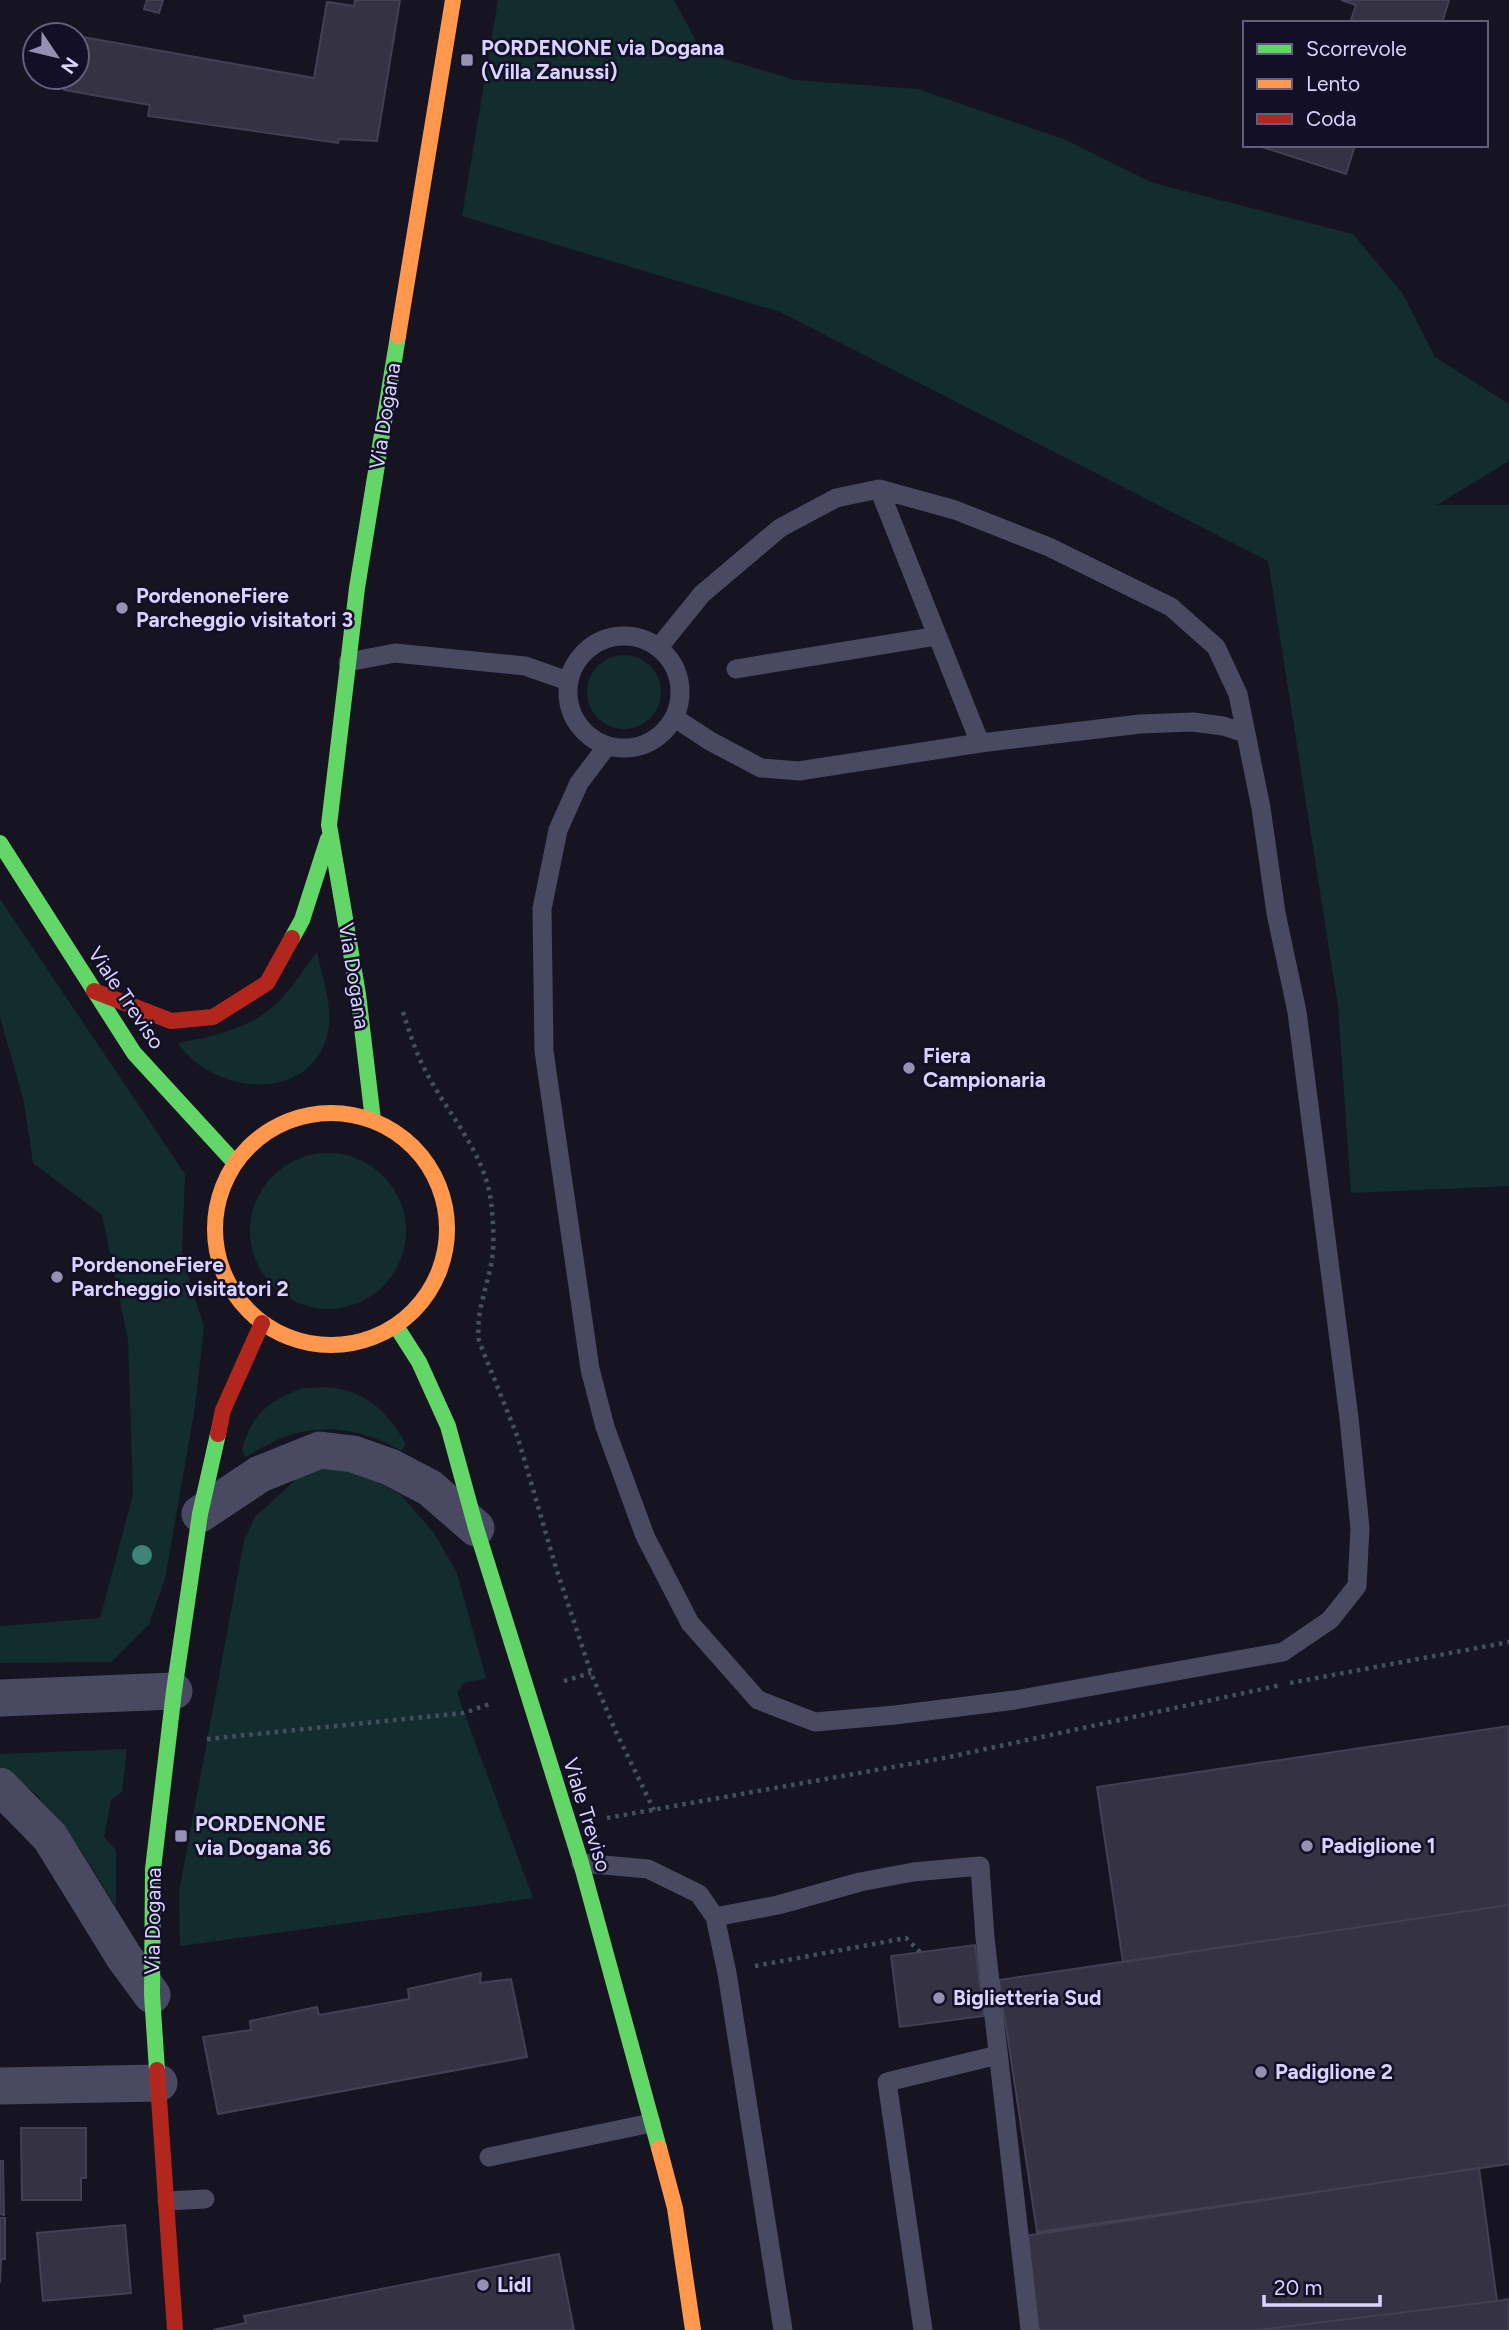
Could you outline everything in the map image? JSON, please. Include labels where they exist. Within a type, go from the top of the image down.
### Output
[{"type":"street","name":"Via Dogana","points":[[373,1120],[368,1064],[329,825],[339,722],[357,588],[453,0]]},
{"type":"street","name":"Via Dogana","points":[[94,991],[171,1021],[213,1017],[267,983],[302,920],[330,833]]},
{"type":"street","name":"Viale Treviso","points":[[0,843],[134,1053],[235,1163]]},
{"type":"street","points":[[335,1112],[373,1120],[404,1138],[421,1156],[429,1165],[444,1198],[447,1234],[440,1269],[423,1301],[396,1326],[364,1341],[328,1346],[293,1340],[262,1323],[236,1298],[220,1266],[214,1231],[219,1195],[235,1163],[262,1135],[297,1117],[335,1112]]},
{"type":"street","name":"Via Dogana","points":[[169,2329],[167,2201],[152,1994],[153,1869],[174,1691],[200,1514],[223,1410],[262,1323]]},
{"type":"street","name":"Viale Treviso","points":[[396,1326],[419,1362],[448,1426],[476,1528],[581,1863],[675,2208],[693,2330]]},
{"type":"street","points":[[200,1514],[260,1474],[320,1450],[353,1454],[390,1467],[430,1488],[476,1528]]},
{"type":"street","points":[[0,1698],[174,1691]]},
{"type":"street","points":[[0,1786],[50,1837],[124,1957],[152,1994]]},
{"type":"street","points":[[0,2086],[159,2083]]},
{"type":"lane","points":[[879,489],[980,743]]},
{"type":"lane","points":[[607,746],[579,783],[558,830],[541,909],[544,1051],[590,1369],[605,1427],[645,1536],[690,1623],[758,1700],[816,1722],[1015,1700],[1283,1652],[1330,1620],[1357,1586],[1360,1528],[1349,1418],[1297,1012],[1276,913],[1261,807],[1238,694],[1216,647],[1171,607],[1049,547],[955,510],[879,489],[836,498],[780,528],[702,594],[659,647]]},
{"type":"lane","points":[[629,635],[645,639],[659,647],[673,662],[680,680],[680,699],[675,718],[663,734],[646,744],[627,749],[607,746],[593,739],[580,728],[572,714],[568,698],[568,681],[584,652],[597,642],[612,636],[629,635]]},
{"type":"lane","points":[[736,669],[937,636]]},
{"type":"lane","points":[[348,662],[395,653],[525,666],[568,681]]},
{"type":"lane","points":[[675,718],[710,741],[761,768],[799,771],[980,743],[1140,724],[1193,722],[1223,726],[1245,733]]},
{"type":"lane","points":[[581,1863],[648,1869],[698,1894],[715,1917],[727,1973],[783,2330]]},
{"type":"lane","points":[[715,1917],[778,1905],[860,1882],[913,1872],[980,1866],[985,1938],[1030,2330]]},
{"type":"lane","points":[[923,2330],[887,2082],[998,2055]]},
{"type":"lane","points":[[489,2157],[651,2123]]},
{"type":"lane","points":[[167,2201],[205,2199]]},
{"type":"path","points":[[401,1008],[424,1068],[472,1150],[484,1176],[491,1200],[493,1253],[477,1324],[479,1341],[518,1438],[556,1568],[591,1673],[654,1810]]},
{"type":"path","points":[[569,1825],[948,1757],[1313,1678],[1509,1642]]},
{"type":"path","points":[[168,1744],[464,1713],[591,1673]]},
{"type":"path","points":[[727,1973],[786,1959],[906,1938],[920,1952]]},
{"type":"green space","points":[[498,0],[674,0],[702,52],[795,80],[918,89],[1066,140],[1153,183],[1353,234],[1403,294],[1435,357],[1509,404],[1509,461],[1437,505],[1509,505],[1509,1186],[1351,1193],[1338,1006],[1268,561],[780,312],[462,216]]},
{"type":"green space","points":[[617,655],[631,655],[645,661],[655,671],[661,692],[655,713],[645,723],[631,729],[617,729],[603,723],[593,713],[587,699],[587,685],[593,671],[603,661]]},
{"type":"green space","points":[[0,899],[185,1174],[182,1256],[204,1327],[195,1407],[165,1579],[149,1624],[111,1662],[0,1663],[0,1626],[100,1618],[133,1495],[128,1340],[102,1215],[33,1163],[24,1102],[0,1017]]},
{"type":"green space","points":[[317,952],[329,1012],[328,1032],[318,1056],[303,1072],[282,1081],[260,1084],[236,1082],[214,1073],[194,1060],[178,1043],[220,1034],[259,1017],[281,999]]},
{"type":"green space","points":[[328,1153],[358,1159],[383,1176],[400,1201],[406,1231],[400,1261],[383,1286],[358,1303],[328,1309],[298,1303],[273,1286],[256,1261],[250,1231],[256,1201],[273,1176],[298,1159]]},
{"type":"green space","points":[[302,1388],[335,1388],[358,1395],[386,1416],[406,1445],[401,1451],[373,1437],[358,1433],[342,1430],[310,1431],[279,1439],[245,1457],[242,1450],[256,1418],[280,1398]]},
{"type":"green space","points":[[331,1468],[366,1475],[401,1495],[434,1533],[457,1573],[486,1678],[464,1683],[457,1693],[533,1898],[180,1946],[179,1892],[244,1541],[255,1517],[304,1472]]},
{"type":"green space","points":[[127,1749],[122,1792],[111,1800],[104,1837],[116,1850],[116,1907],[80,1849],[37,1795],[0,1766],[0,1754]]},
{"type":"building","points":[[147,0],[163,0],[159,13],[144,9]]},
{"type":"building","points":[[355,0],[400,0],[377,141],[339,139],[338,143],[148,116],[150,105],[70,91],[91,91],[91,38],[314,78],[327,2],[354,6]]},
{"type":"building","points":[[1341,0],[1449,0],[1443,21],[1351,21],[1356,5]]},
{"type":"building","points":[[1262,147],[1354,147],[1346,174]]},
{"type":"building","name":"Padiglione 1","points":[[1509,1726],[1509,1905],[1123,1962],[1097,1787]]},
{"type":"building","name":"Padiglione 2","points":[[1509,1905],[1509,2164],[1037,2232],[999,1980]]},
{"type":"building","name":"Biglietteria Sud","points":[[975,1945],[984,2016],[900,2027],[891,1956]]},
{"type":"building","points":[[481,1973],[480,1983],[511,1979],[527,2057],[218,2114],[203,2037],[251,2030],[250,2021],[317,2007],[319,2015],[409,1999],[408,1989]]},
{"type":"building","points":[[21,2128],[86,2128],[86,2178],[81,2178],[81,2200],[22,2200]]},
{"type":"building","points":[[0,2161],[3,2161],[4,2215],[0,2214]]},
{"type":"building","points":[[1479,2168],[1497,2301],[1257,2330],[1037,2330],[1024,2236]]},
{"type":"building","points":[[0,2218],[5,2218],[5,2259],[1,2259],[0,2283]]},
{"type":"building","points":[[125,2225],[131,2293],[43,2301],[37,2233]]},
{"type":"building","name":"Lidl","points":[[559,2254],[574,2330],[213,2330],[246,2323],[244,2316]]},
{"type":"building","points":[[1509,2299],[1509,2330],[1257,2330],[1497,2301]]},
{"type":"traffic: fast","points":[[373,1120],[358,994],[329,825],[357,588],[398,336]]},
{"type":"traffic: fast","points":[[292,938],[302,920],[328,839]]},
{"type":"traffic: fast","points":[[0,843],[134,1053],[235,1163]]},
{"type":"traffic: fast","points":[[396,1326],[419,1362],[448,1426],[476,1528],[581,1863],[659,2148]]},
{"type":"traffic: fast","points":[[157,2070],[152,1995],[153,1869],[174,1691],[200,1514],[218,1434]]},
{"type":"traffic: slow","points":[[398,336],[453,0]]},
{"type":"traffic: slow","points":[[331,1113],[354,1115],[375,1122],[413,1147],[438,1185],[445,1206],[447,1229],[445,1252],[438,1273],[413,1311],[375,1336],[354,1343],[331,1345],[308,1343],[287,1336],[249,1311],[224,1273],[217,1252],[215,1229],[217,1206],[224,1185],[249,1147],[287,1122],[308,1115],[331,1113]]},
{"type":"traffic: slow","points":[[659,2148],[675,2208],[693,2330]]},
{"type":"traffic: jam","points":[[94,991],[171,1021],[213,1017],[267,983],[292,938]]},
{"type":"traffic: jam","points":[[218,1434],[223,1410],[262,1323]]},
{"type":"traffic: jam","points":[[157,2070],[175,2330]]},
{"type":"place","name":"PORDENONE via Dogana (Villa Zanussi)","points":[[467,60]]},
{"type":"place","name":"PordenoneFiere Parcheggio visitatori 3","points":[[122,608]]},
{"type":"place","name":"Fiera Campionaria","points":[[909,1068]]},
{"type":"place","name":"PordenoneFiere Parcheggio visitatori 2","points":[[57,1277]]},
{"type":"place","name":"PORDENONE via Dogana 36","points":[[181,1836]]},
{"type":"place","name":"Padiglione 1","points":[[1307,1846]]},
{"type":"place","name":"Biglietteria Sud","points":[[939,1998]]},
{"type":"place","name":"Padiglione 2","points":[[1261,2072]]},
{"type":"place","name":"Lidl","points":[[483,2285]]}]
